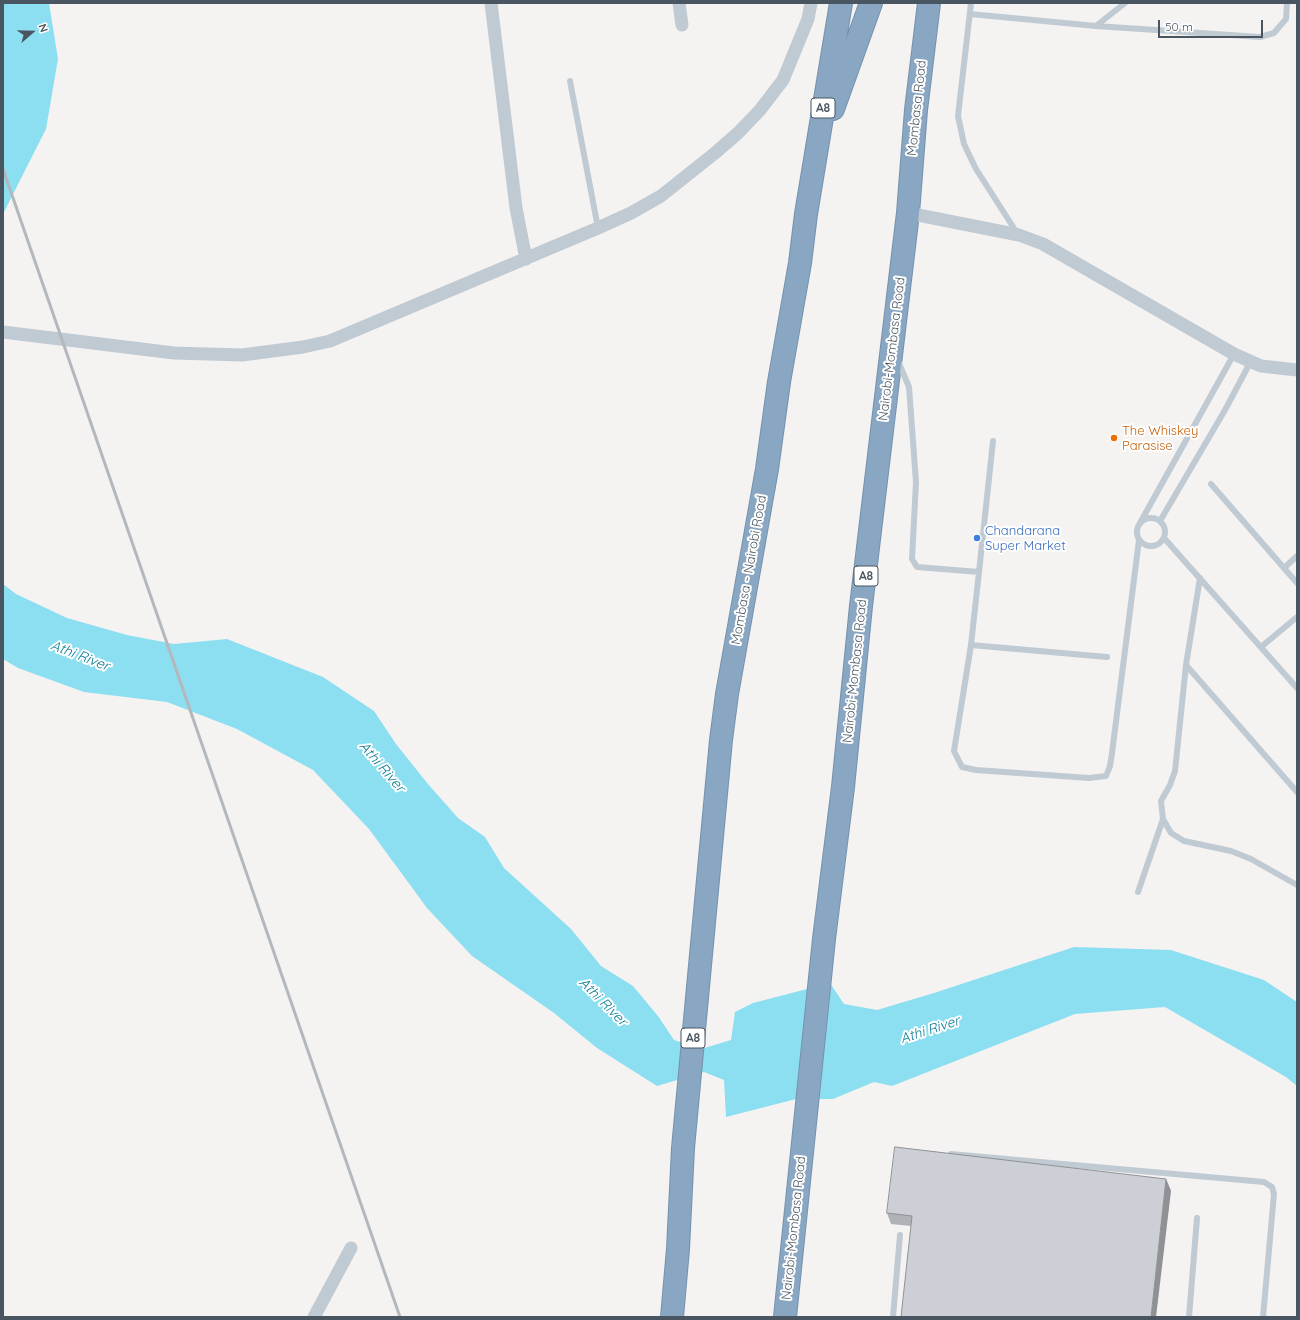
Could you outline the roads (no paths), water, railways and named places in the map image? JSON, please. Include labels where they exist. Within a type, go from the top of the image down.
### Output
[{"type":"highway","name":"A8","points":[[814,160],[841,3]]},
{"type":"highway","points":[[814,160],[872,3]]},
{"type":"highway","name":"Mombasa Road","points":[[908,213],[913,147],[929,3]]},
{"type":"highway","name":"Mombasa - Nairobi Road","points":[[672,1317],[678,1249],[683,1148],[720,740],[767,469],[800,263],[814,160]]},
{"type":"highway","name":"Nairobi-Mombasa Road","points":[[785,1317],[802,1140],[824,939],[908,213]]},
{"type":"street","points":[[491,3],[516,208],[526,259]]},
{"type":"street","points":[[679,3],[682,25]]},
{"type":"street","points":[[3,332],[174,353],[242,355],[303,347],[330,341],[598,228],[631,213],[661,196],[715,153],[738,133],[760,110],[783,80],[808,19],[811,3]]},
{"type":"street","points":[[908,213],[1019,236],[1043,244],[1234,354],[1261,366],[1297,370]]},
{"type":"street","points":[[314,1317],[351,1248]]},
{"type":"lane","points":[[971,3],[958,116],[964,144],[976,169],[1019,236]]},
{"type":"lane","points":[[1096,26],[1125,3]]},
{"type":"lane","points":[[970,14],[1096,26],[1260,37],[1274,33],[1286,19],[1287,3]]},
{"type":"lane","points":[[570,81],[598,228]]},
{"type":"lane","points":[[892,345],[909,386],[916,482],[912,559],[917,567],[979,572]]},
{"type":"lane","points":[[993,441],[971,644],[954,750],[962,767],[976,770],[1088,778],[1106,776],[1110,766],[1112,753],[1139,540],[1137,528],[1234,354]]},
{"type":"lane","points":[[1160,521],[1225,410],[1251,361]]},
{"type":"lane","points":[[1212,484],[1297,583]]},
{"type":"lane","points":[[1139,540],[1143,544],[1155,546],[1164,538],[1165,532],[1164,526],[1160,521],[1153,518],[1146,519],[1140,523]]},
{"type":"lane","points":[[1164,538],[1297,688]]},
{"type":"lane","points":[[1284,568],[1297,556]]},
{"type":"lane","points":[[1200,578],[1186,665],[1175,771],[1170,785],[1161,801],[1163,818],[1171,833],[1184,841],[1231,851],[1257,862],[1297,885]]},
{"type":"lane","points":[[1261,647],[1297,617]]},
{"type":"lane","points":[[971,644],[1107,657]]},
{"type":"lane","points":[[1186,665],[1297,792]]},
{"type":"lane","points":[[1138,892],[1163,818]]},
{"type":"lane","points":[[942,1153],[1264,1182],[1272,1187],[1274,1194],[1263,1317]]},
{"type":"lane","points":[[1189,1317],[1197,1218]]},
{"type":"lane","points":[[893,1317],[900,1235]]},
{"type":"water","points":[[3,3],[49,3],[58,59],[46,129],[3,214]]},
{"type":"water","name":"Athi River","points":[[3,584],[16,594],[67,618],[127,635],[174,644],[227,639],[323,677],[374,711],[396,744],[458,818],[485,837],[504,868],[571,929],[601,966],[633,986],[658,1016],[674,1040],[701,1049],[731,1040],[735,1012],[753,1003],[830,983],[844,1004],[877,1010],[1074,947],[1171,950],[1264,980],[1297,1002],[1297,1086],[1286,1077],[1165,1007],[1075,1014],[892,1086],[874,1082],[833,1099],[796,1099],[726,1117],[724,1080],[704,1072],[657,1086],[597,1048],[554,1013],[472,956],[427,908],[369,829],[313,770],[237,729],[167,702],[84,692],[18,668],[3,659]]},
{"type":"railway","points":[[3,169],[400,1317]]},
{"type":"place","name":"The Whiskey Parasise","points":[[1114,438]]},
{"type":"place","name":"Chandarana Super Market","points":[[977,538]]}]
